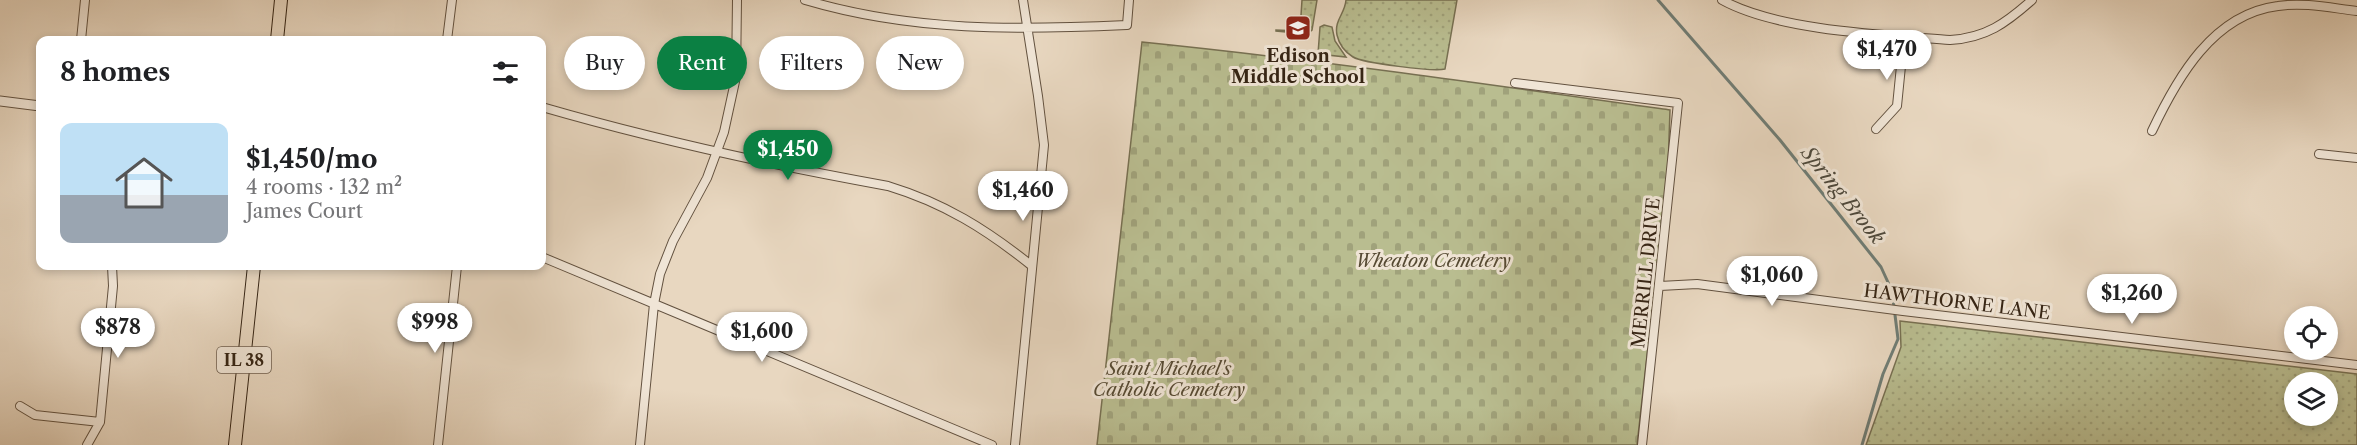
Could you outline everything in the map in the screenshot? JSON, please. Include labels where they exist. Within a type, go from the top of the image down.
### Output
[{"type":"main road","points":[[277,36],[281,0]]},
{"type":"main road","name":"IL 38","points":[[235,445],[254,270]]},
{"type":"street","points":[[81,36],[85,0]]},
{"type":"street","points":[[448,36],[452,0]]},
{"type":"street","points":[[640,445],[654,304],[660,274],[670,248],[707,178],[724,132],[736,77],[737,0]]},
{"type":"street","points":[[805,0],[852,12],[917,23],[983,29],[1127,25],[1129,0]]},
{"type":"street","points":[[1015,445],[1044,145],[1023,0]]},
{"type":"street","points":[[1726,2],[1768,17],[1798,24],[1950,40],[1972,37],[2007,22],[2032,0]]},
{"type":"street","points":[[2152,131],[2185,71],[2208,43],[2227,26],[2248,15],[2276,6],[2305,5],[2357,11]]},
{"type":"street","points":[[1876,129],[1897,106],[1904,36]]},
{"type":"street","name":"MERRILL DRIVE","points":[[1515,83],[1678,103],[1642,445]]},
{"type":"street","points":[[0,101],[36,106]]},
{"type":"street","points":[[546,107],[625,131],[716,153],[888,186],[911,193],[966,218],[993,235],[1032,266]]},
{"type":"street","points":[[2319,154],[2357,158]]},
{"type":"street","points":[[546,259],[992,445]]},
{"type":"street","points":[[87,445],[99,422],[113,286],[112,270]]},
{"type":"street","points":[[438,445],[457,270]]},
{"type":"street","name":"HAWTHORNE LANE","points":[[1660,286],[1697,284],[1885,309],[2357,365]]},
{"type":"street","points":[[20,406],[35,415],[99,422]]},
{"type":"green space","points":[[1302,0],[1317,0],[1312,30],[1307,34],[1276,31],[1300,31]]},
{"type":"green space","points":[[1346,0],[1457,0],[1445,69],[1384,64],[1350,55],[1341,45],[1336,30]]},
{"type":"green space","points":[[1324,25],[1332,27],[1335,41],[1346,57],[1318,54],[1320,27]]},
{"type":"green space","name":"Wheaton Cemetery","points":[[1142,42],[1472,82],[1670,110],[1668,168],[1637,445],[1097,445]]},
{"type":"green space","points":[[1900,321],[2357,374],[2357,445],[1866,445],[1901,347]]},
{"type":"waterway","name":"Spring Brook","points":[[1658,0],[1780,140],[1881,267],[1892,291],[1898,339],[1883,374],[1862,445]]},
{"type":"place","name":"Edison Middle School","points":[[1298,28]]},
{"type":"park label","name":"Saint Michael's Catholic Cemetery","points":[[1169,379]]}]
